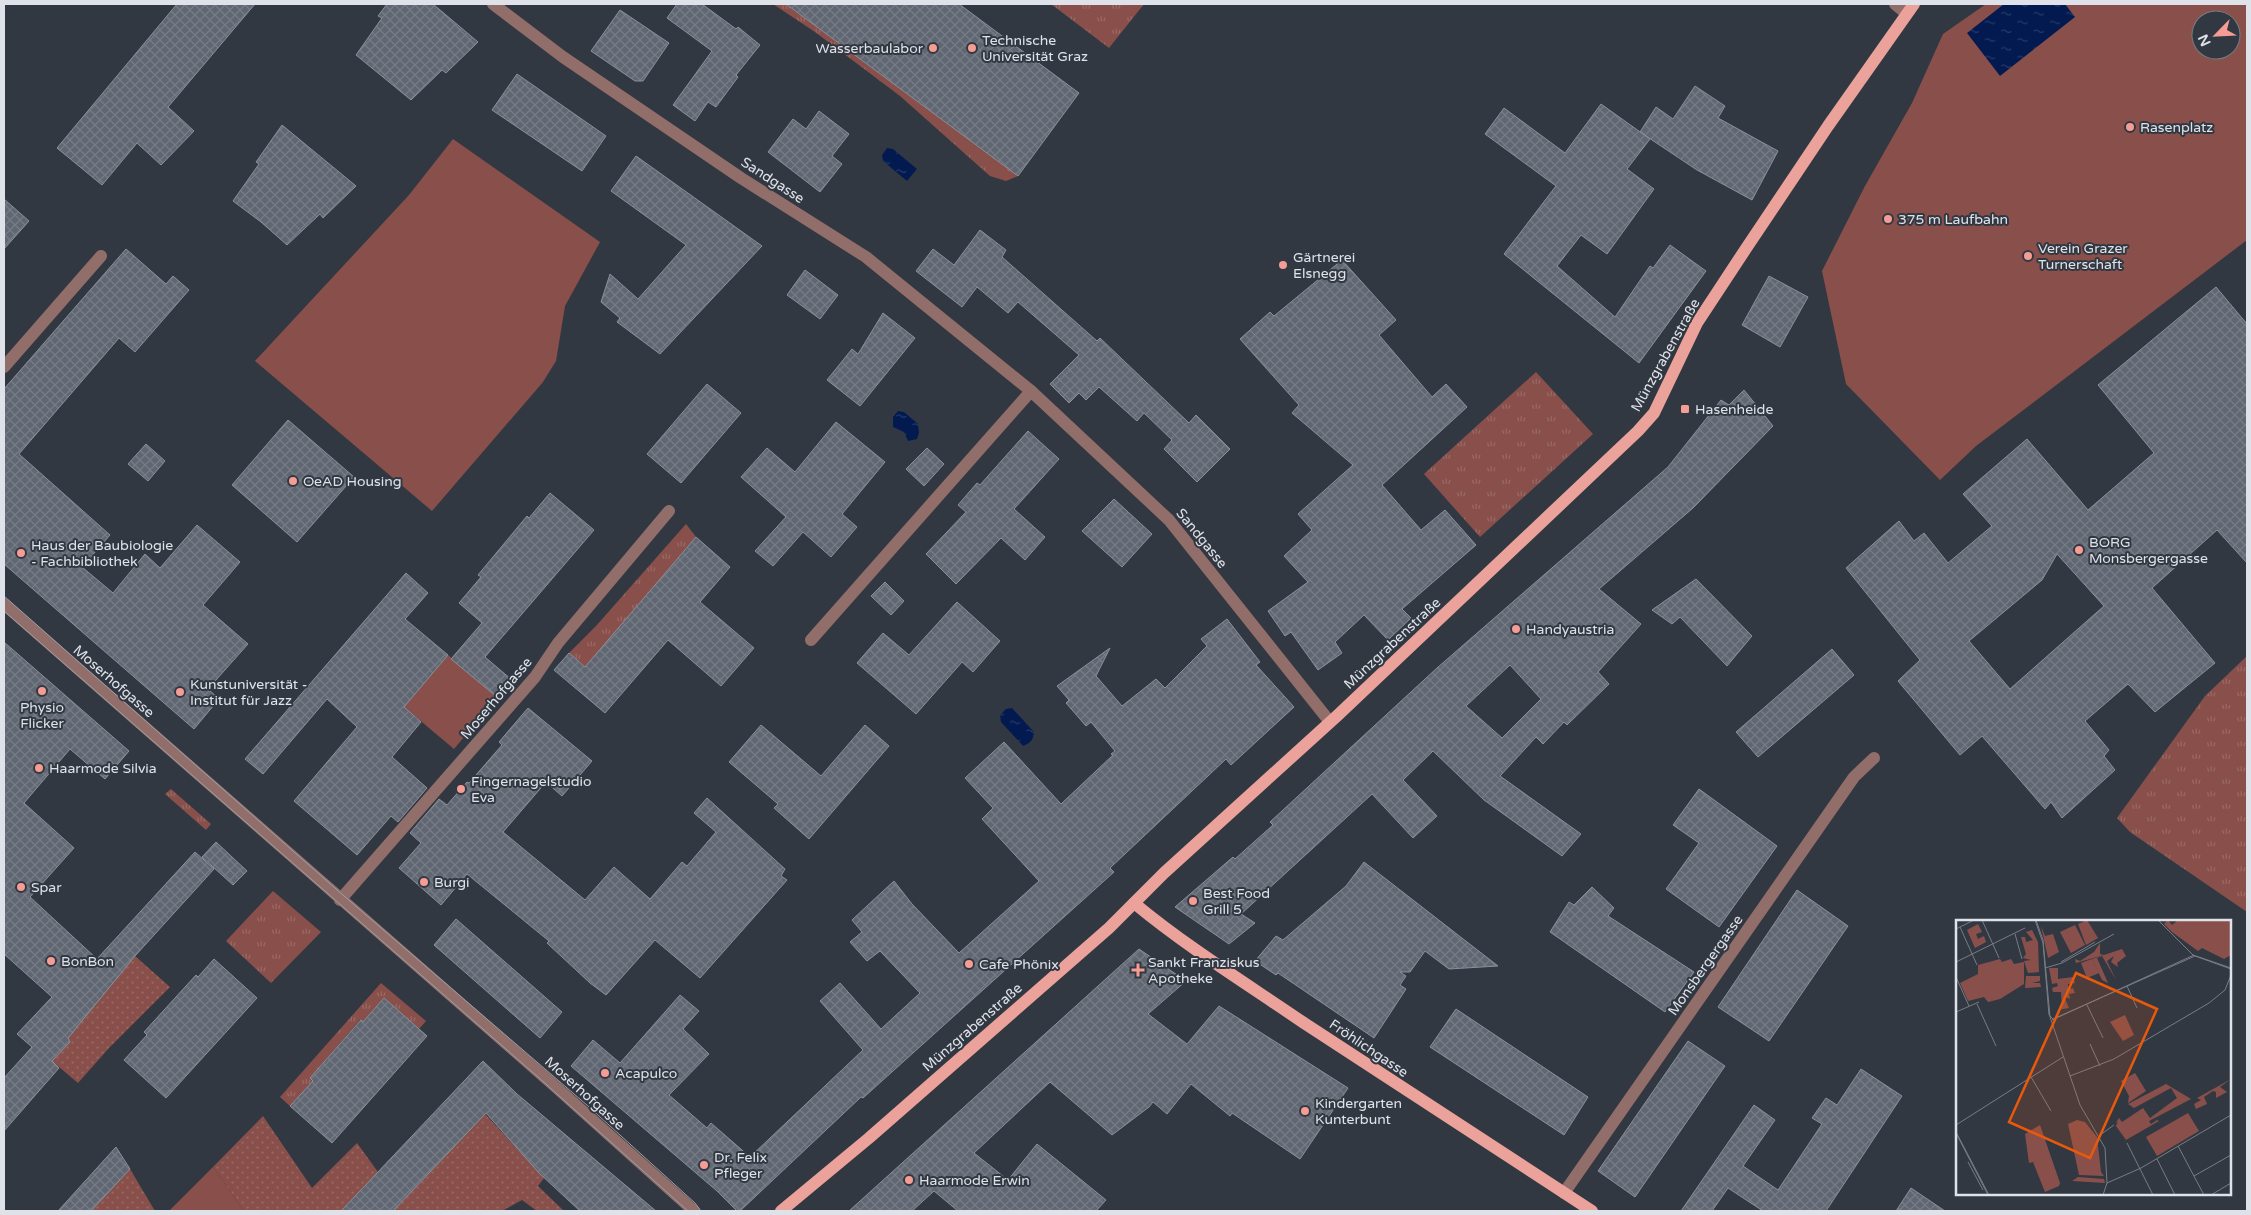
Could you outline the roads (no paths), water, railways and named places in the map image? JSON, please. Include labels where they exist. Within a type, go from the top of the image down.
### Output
[{"type":"main road","name":"Münzgrabenstraße","points":[[781,1211],[869,1138],[1134,903],[1164,873],[1330,722],[1638,431],[1654,413],[1697,323],[1910,8]]},
{"type":"main road","name":"Fröhlichgasse","points":[[1134,903],[1157,922],[1272,1001],[1592,1211]]},
{"type":"street","name":"Sandgasse","points":[[493,4],[564,56],[741,178],[866,258],[1031,391],[1169,520],[1330,722]]},
{"type":"street","points":[[1895,4],[1910,8]]},
{"type":"street","points":[[4,367],[101,256]]},
{"type":"street","points":[[811,640],[1031,391]]},
{"type":"street","name":"Moserhofgasse","points":[[340,900],[535,677],[558,643],[669,511]]},
{"type":"street","name":"Moserhofgasse","points":[[4,604],[557,1088],[694,1211]]},
{"type":"street","name":"Monsbergergasse","points":[[1564,1193],[1854,777],[1874,758]]},
{"type":"water","points":[[2004,4],[2065,4],[2075,17],[2000,76],[1967,33]]},
{"type":"water","points":[[887,148],[893,149],[917,169],[907,181],[883,161],[882,155]]},
{"type":"water","points":[[898,411],[904,412],[918,424],[919,433],[917,439],[908,441],[904,432],[893,427],[893,417]]},
{"type":"water","points":[[1012,708],[1034,732],[1031,741],[1023,746],[1001,722],[1000,715],[1006,709]]},
{"type":"tram line","points":[[4,596],[344,896],[588,1106],[695,1203],[701,1211]]},
{"type":"tram line","points":[[4,611],[538,1077],[688,1211]]},
{"type":"place","name":"Wasserbaulabor","points":[[933,48]]},
{"type":"place","name":"Technische Universität Graz","points":[[972,48]]},
{"type":"place","name":"Rasenplatz","points":[[2130,127]]},
{"type":"place","name":"375 m Laufbahn","points":[[1888,219]]},
{"type":"place","name":"Verein Grazer Turnerschaft","points":[[2028,256]]},
{"type":"place","name":"Gärtnerei Elsnegg","points":[[1283,265]]},
{"type":"place","name":"Hasenheide","points":[[1685,409]]},
{"type":"place","name":"OeAD Housing","points":[[293,481]]},
{"type":"place","name":"BORG Monsbergergasse","points":[[2079,550]]},
{"type":"place","name":"Haus der Baubiologie - Fachbibliothek","points":[[21,553]]},
{"type":"place","name":"Handyaustria","points":[[1516,629]]},
{"type":"place","name":"Physio Flicker","points":[[42,691]]},
{"type":"place","name":"Kunstuniversität - Institut für Jazz","points":[[180,692]]},
{"type":"place","name":"Haarmode Silvia","points":[[39,768]]},
{"type":"place","name":"Fingernagelstudio Eva","points":[[461,789]]},
{"type":"place","name":"Burgi","points":[[424,882]]},
{"type":"place","name":"Spar","points":[[21,887]]},
{"type":"place","name":"Best Food Grill 5","points":[[1193,901]]},
{"type":"place","name":"BonBon","points":[[51,961]]},
{"type":"place","name":"Cafe Phönix","points":[[969,964]]},
{"type":"place","name":"Sankt Franziskus Apotheke","points":[[1138,970]]},
{"type":"place","name":"Acapulco","points":[[605,1073]]},
{"type":"place","name":"Kindergarten Kunterbunt","points":[[1305,1111]]},
{"type":"place","name":"Dr. Felix Pfleger","points":[[704,1165]]},
{"type":"place","name":"Haarmode Erwin","points":[[909,1180]]}]
